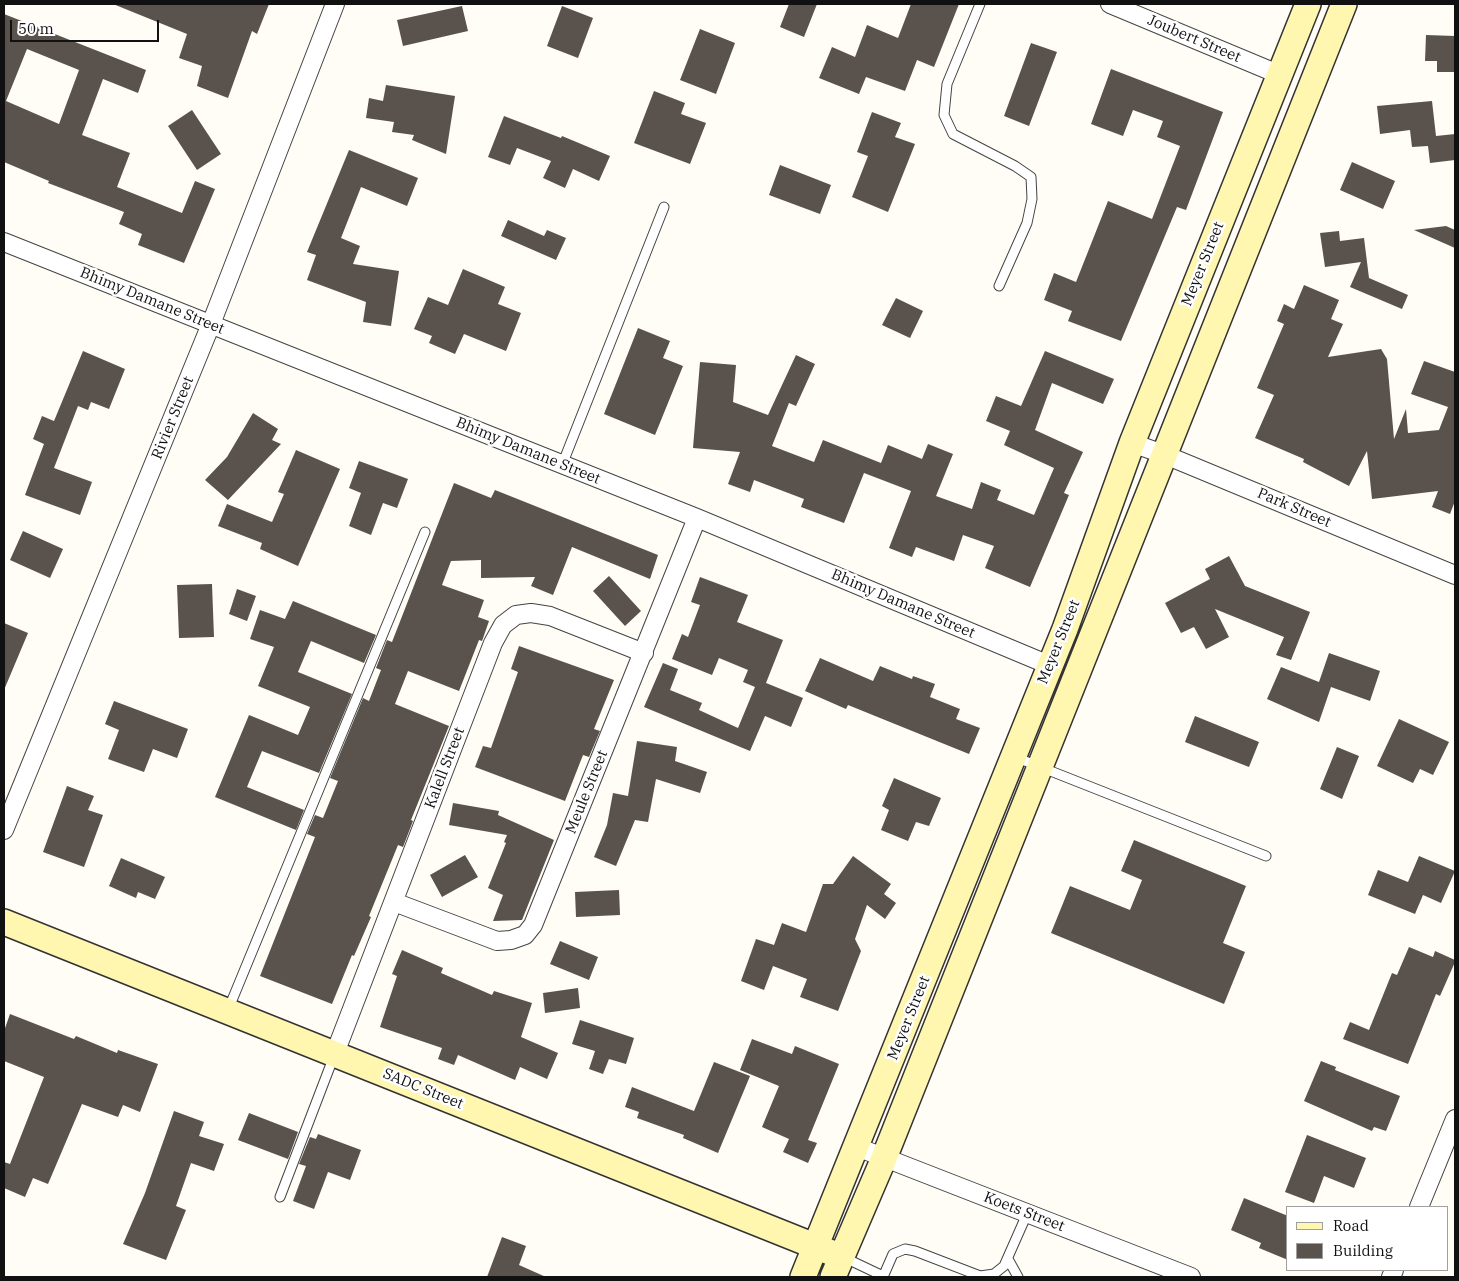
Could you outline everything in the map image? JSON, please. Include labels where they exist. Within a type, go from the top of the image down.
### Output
[{"type":"main road","name":"Meyer Street","points":[[803,1277],[1065,629],[1132,443],[1278,74],[1308,4]]},
{"type":"main road","points":[[837,1267],[884,1158],[1344,4]]},
{"type":"main road","name":"SADC Street","points":[[4,922],[816,1247],[837,1267]]},
{"type":"street","name":"Rivier Street","points":[[4,830],[211,324],[335,4]]},
{"type":"street","name":"Joubert Street","points":[[1120,5],[1278,74]]},
{"type":"street","name":"Bhimy Damane Street","points":[[4,242],[698,518],[1050,665]]},
{"type":"street","name":"Park Street","points":[[1132,443],[1164,454],[1455,575]]},
{"type":"street","name":"Meule Street","points":[[394,902],[497,940],[511,940],[524,935],[533,925],[698,518]]},
{"type":"street","name":"Kalell Street","points":[[334,1053],[493,643],[503,625],[516,615],[531,613],[550,616],[644,653]]},
{"type":"street","points":[[1420,1206],[1455,1119]]},
{"type":"street","name":"Koets Street","points":[[857,1147],[1192,1277]]},
{"type":"lane","points":[[980,4],[947,84],[944,115],[954,134],[971,145],[1015,166],[1031,177],[1032,199],[1027,223],[999,286]]},
{"type":"lane","points":[[562,465],[664,207]]},
{"type":"lane","points":[[228,1011],[425,532]]},
{"type":"lane","points":[[1013,756],[1039,768],[1266,856]]},
{"type":"lane","points":[[280,1197],[334,1053]]},
{"type":"lane","points":[[837,1267],[883,1277],[893,1254],[905,1249],[915,1251],[980,1276],[994,1274],[1004,1266],[1008,1259],[1028,1214]]},
{"type":"lane","points":[[1008,1259],[1018,1277]]},
{"type":"building","points":[[113,4],[269,4],[257,34],[252,31],[228,98],[197,86],[202,66],[179,58],[187,34]]},
{"type":"building","points":[[789,4],[817,4],[804,37],[780,27]]},
{"type":"building","points":[[911,4],[959,4],[934,67],[917,60],[905,91],[866,77],[859,94],[819,78],[832,47],[855,57],[867,25],[898,38]]},
{"type":"building","points":[[462,6],[468,31],[403,46],[397,20]]},
{"type":"building","points":[[562,6],[593,18],[578,58],[547,46]]},
{"type":"building","points":[[4,14],[146,70],[138,93],[103,79],[82,135],[130,153],[117,187],[182,213],[195,181],[215,189],[184,263],[138,245],[142,234],[119,224],[124,212],[48,183],[49,181],[4,162]],"holes":[[[27,49],[79,70],[59,124],[6,101]]]},
{"type":"building","points":[[700,29],[735,43],[716,94],[680,80]]},
{"type":"building","points":[[1426,35],[1455,36],[1455,72],[1437,72],[1437,61],[1425,61]]},
{"type":"building","points":[[1031,43],[1057,52],[1029,126],[1004,116]]},
{"type":"building","points":[[1111,69],[1223,112],[1186,210],[1177,207],[1121,341],[1068,321],[1072,311],[1044,300],[1054,273],[1076,282],[1108,201],[1152,219],[1180,146],[1157,137],[1163,121],[1133,110],[1123,136],[1091,124]]},
{"type":"building","points":[[386,85],[455,96],[446,154],[412,140],[414,135],[392,132],[394,122],[366,118],[369,98],[383,101]]},
{"type":"building","points":[[654,91],[685,103],[681,114],[706,123],[690,164],[634,143]]},
{"type":"building","points":[[1432,101],[1436,136],[1455,134],[1455,160],[1430,163],[1428,146],[1412,147],[1410,130],[1380,134],[1377,106]]},
{"type":"building","points":[[192,110],[221,154],[197,170],[168,126]]},
{"type":"building","points":[[872,112],[901,123],[895,137],[915,144],[888,212],[852,197],[868,156],[857,152]]},
{"type":"building","points":[[504,116],[561,138],[562,136],[610,156],[599,181],[573,169],[565,188],[543,178],[551,161],[517,148],[510,165],[488,157]]},
{"type":"building","points":[[349,150],[418,178],[407,206],[361,187],[341,238],[360,246],[353,264],[399,271],[391,326],[363,322],[366,302],[307,280],[316,255],[307,252]]},
{"type":"building","points":[[1352,162],[1395,181],[1383,209],[1340,190]]},
{"type":"building","points":[[780,165],[831,185],[820,214],[769,195]]},
{"type":"building","points":[[508,220],[544,236],[547,230],[566,238],[556,260],[501,236]]},
{"type":"building","points":[[1446,226],[1455,230],[1455,248],[1414,230]]},
{"type":"building","points":[[1339,231],[1340,241],[1364,238],[1369,278],[1408,295],[1402,309],[1350,287],[1361,262],[1325,267],[1320,233]]},
{"type":"building","points":[[463,269],[505,287],[498,304],[521,313],[506,351],[464,334],[455,354],[429,343],[432,336],[414,329],[428,297],[448,305]]},
{"type":"building","points":[[1304,285],[1339,300],[1331,319],[1343,324],[1328,357],[1381,349],[1387,359],[1394,439],[1406,409],[1408,433],[1439,430],[1448,407],[1411,394],[1424,361],[1455,372],[1455,501],[1450,514],[1432,507],[1438,491],[1372,499],[1367,451],[1349,486],[1303,462],[1304,459],[1255,438],[1274,395],[1257,388],[1284,324],[1277,321],[1284,304],[1294,309]]},
{"type":"building","points":[[896,298],[923,311],[910,338],[882,325]]},
{"type":"building","points":[[638,328],[670,341],[663,358],[683,366],[655,435],[604,414]]},
{"type":"building","points":[[83,351],[125,369],[109,409],[91,402],[88,410],[78,406],[54,468],[92,482],[80,515],[25,495],[44,444],[33,439],[42,416],[54,421]]},
{"type":"building","points":[[1045,351],[1114,379],[1103,404],[1052,383],[1035,430],[1083,452],[1064,493],[1069,495],[1030,587],[985,568],[994,546],[963,535],[954,561],[916,547],[912,557],[889,548],[911,491],[864,473],[844,523],[801,507],[804,499],[754,480],[750,492],[728,484],[740,452],[693,448],[700,362],[736,365],[733,402],[768,415],[796,355],[815,364],[796,406],[789,403],[772,446],[814,462],[823,440],[881,463],[888,445],[922,459],[928,444],[953,454],[936,496],[972,509],[981,482],[1001,490],[997,500],[1034,515],[1054,468],[1004,445],[1010,431],[986,421],[996,396],[1021,406]]},
{"type":"building","points":[[253,413],[278,429],[272,440],[281,444],[228,500],[205,480],[227,457]]},
{"type":"building","points":[[296,450],[340,469],[298,566],[260,549],[262,543],[218,526],[227,504],[272,522],[284,494],[278,492]]},
{"type":"building","points":[[359,461],[408,479],[397,508],[383,503],[371,535],[349,526],[361,493],[349,488]]},
{"type":"building","points":[[454,483],[491,498],[495,490],[658,555],[650,579],[572,547],[553,595],[531,586],[535,577],[481,578],[481,560],[451,561],[442,585],[484,600],[478,617],[489,621],[482,641],[479,640],[459,691],[408,671],[395,704],[449,726],[411,820],[413,821],[403,847],[398,845],[369,916],[371,917],[354,956],[352,955],[332,1004],[260,976],[315,837],[307,834],[315,815],[323,818],[338,781],[330,778],[363,698],[369,701],[381,670],[376,668],[387,640],[392,642]]},
{"type":"building","points":[[23,531],[63,549],[50,578],[10,560]]},
{"type":"building","points":[[1229,556],[1245,586],[1310,612],[1291,660],[1276,655],[1284,637],[1215,609],[1229,637],[1206,649],[1194,627],[1181,633],[1165,603],[1210,579],[1205,569]]},
{"type":"building","points":[[609,576],[641,611],[625,626],[593,591]]},
{"type":"building","points":[[700,577],[748,595],[737,622],[783,640],[766,683],[803,698],[791,727],[765,716],[750,751],[644,707],[663,663],[678,669],[670,690],[702,703],[699,710],[738,728],[755,687],[743,682],[748,670],[719,658],[712,675],[672,659],[682,634],[688,637],[700,605],[691,602]]},
{"type":"building","points":[[212,584],[214,637],[179,638],[177,585]]},
{"type":"building","points":[[237,589],[256,596],[247,621],[229,614]]},
{"type":"building","points":[[293,601],[376,635],[364,663],[311,641],[298,672],[352,694],[319,773],[262,751],[247,787],[304,810],[296,830],[215,797],[249,715],[298,735],[310,707],[258,686],[274,647],[250,639],[260,610],[285,619]]},
{"type":"building","points":[[4,623],[28,633],[4,690]]},
{"type":"building","points":[[519,646],[614,680],[594,729],[600,731],[589,757],[583,755],[565,801],[475,767],[483,746],[491,748],[518,672],[511,669]]},
{"type":"building","points":[[1329,653],[1380,671],[1370,701],[1331,687],[1319,722],[1267,699],[1281,667],[1319,682]]},
{"type":"building","points":[[820,658],[873,681],[880,666],[912,679],[913,676],[935,684],[930,697],[960,709],[956,719],[980,728],[969,754],[848,705],[846,709],[805,691]]},
{"type":"building","points":[[114,701],[188,729],[177,758],[153,749],[144,772],[108,759],[119,730],[105,724]]},
{"type":"building","points":[[1195,716],[1259,742],[1249,767],[1185,742]]},
{"type":"building","points":[[1399,719],[1449,742],[1433,775],[1420,769],[1413,783],[1377,766]]},
{"type":"building","points":[[637,741],[677,747],[675,761],[707,772],[700,793],[656,779],[648,822],[635,820],[616,866],[594,857],[607,825],[613,793],[628,796]]},
{"type":"building","points":[[1337,747],[1359,756],[1342,799],[1320,789]]},
{"type":"building","points":[[894,778],[941,798],[929,826],[916,822],[908,841],[881,830],[889,810],[882,806]]},
{"type":"building","points":[[67,786],[94,796],[88,810],[103,815],[84,867],[43,852]]},
{"type":"building","points":[[453,803],[499,811],[498,815],[554,840],[522,920],[493,921],[503,895],[488,888],[506,843],[504,842],[507,835],[449,825]]},
{"type":"building","points":[[1134,840],[1246,886],[1223,943],[1245,952],[1224,1004],[1051,933],[1070,886],[1130,910],[1142,880],[1121,871]]},
{"type":"building","points":[[465,855],[478,877],[442,897],[430,875]]},
{"type":"building","points":[[853,856],[891,884],[884,894],[896,903],[885,919],[867,905],[855,939],[861,951],[838,1011],[800,997],[807,979],[773,966],[764,990],[741,981],[756,939],[774,945],[782,923],[806,932],[823,884],[833,884]]},
{"type":"building","points":[[1419,856],[1455,871],[1441,903],[1423,895],[1415,914],[1368,895],[1378,870],[1408,882]]},
{"type":"building","points":[[121,858],[165,877],[155,899],[138,892],[136,898],[109,886]]},
{"type":"building","points":[[619,890],[620,915],[576,917],[575,892]]},
{"type":"building","points":[[560,941],[598,957],[589,980],[550,964]]},
{"type":"building","points":[[1409,947],[1433,957],[1435,951],[1455,960],[1455,962],[1440,996],[1436,994],[1408,1064],[1343,1039],[1350,1022],[1369,1030],[1392,973],[1397,975]]},
{"type":"building","points":[[402,950],[443,968],[441,973],[492,995],[494,991],[532,1003],[521,1037],[558,1053],[547,1079],[520,1067],[515,1080],[458,1055],[454,1065],[438,1059],[442,1048],[380,1027],[397,976],[392,974]]},
{"type":"building","points":[[578,988],[580,1008],[545,1013],[543,993]]},
{"type":"building","points":[[10,1014],[74,1039],[76,1036],[117,1053],[118,1050],[158,1064],[140,1112],[123,1105],[118,1117],[82,1104],[48,1184],[33,1178],[25,1197],[4,1188],[4,1162],[10,1164],[44,1077],[4,1061],[4,1031]]},
{"type":"building","points":[[580,1020],[634,1038],[626,1064],[609,1059],[603,1074],[589,1069],[595,1051],[572,1044]]},
{"type":"building","points":[[752,1039],[792,1054],[795,1046],[839,1064],[808,1140],[817,1143],[808,1163],[783,1152],[789,1139],[762,1127],[779,1086],[740,1070]]},
{"type":"building","points":[[1321,1061],[1336,1067],[1335,1070],[1400,1096],[1386,1131],[1374,1127],[1372,1131],[1304,1101]]},
{"type":"building","points":[[714,1062],[750,1076],[718,1153],[683,1138],[684,1135],[637,1118],[639,1112],[625,1107],[632,1087],[694,1111]]},
{"type":"building","points":[[174,1111],[204,1122],[199,1136],[224,1144],[214,1171],[191,1163],[176,1206],[186,1210],[166,1260],[123,1244],[145,1193]]},
{"type":"building","points":[[249,1113],[298,1132],[288,1159],[238,1140]]},
{"type":"building","points":[[318,1134],[361,1150],[350,1180],[328,1172],[314,1209],[293,1201],[306,1166],[299,1164],[310,1137],[316,1139]]},
{"type":"building","points":[[1307,1135],[1366,1158],[1354,1188],[1324,1176],[1314,1203],[1285,1192]]},
{"type":"building","points":[[1244,1198],[1286,1215],[1286,1259],[1259,1248],[1261,1243],[1231,1230]]},
{"type":"building","points":[[502,1237],[526,1246],[519,1265],[546,1277],[487,1277]]}]
